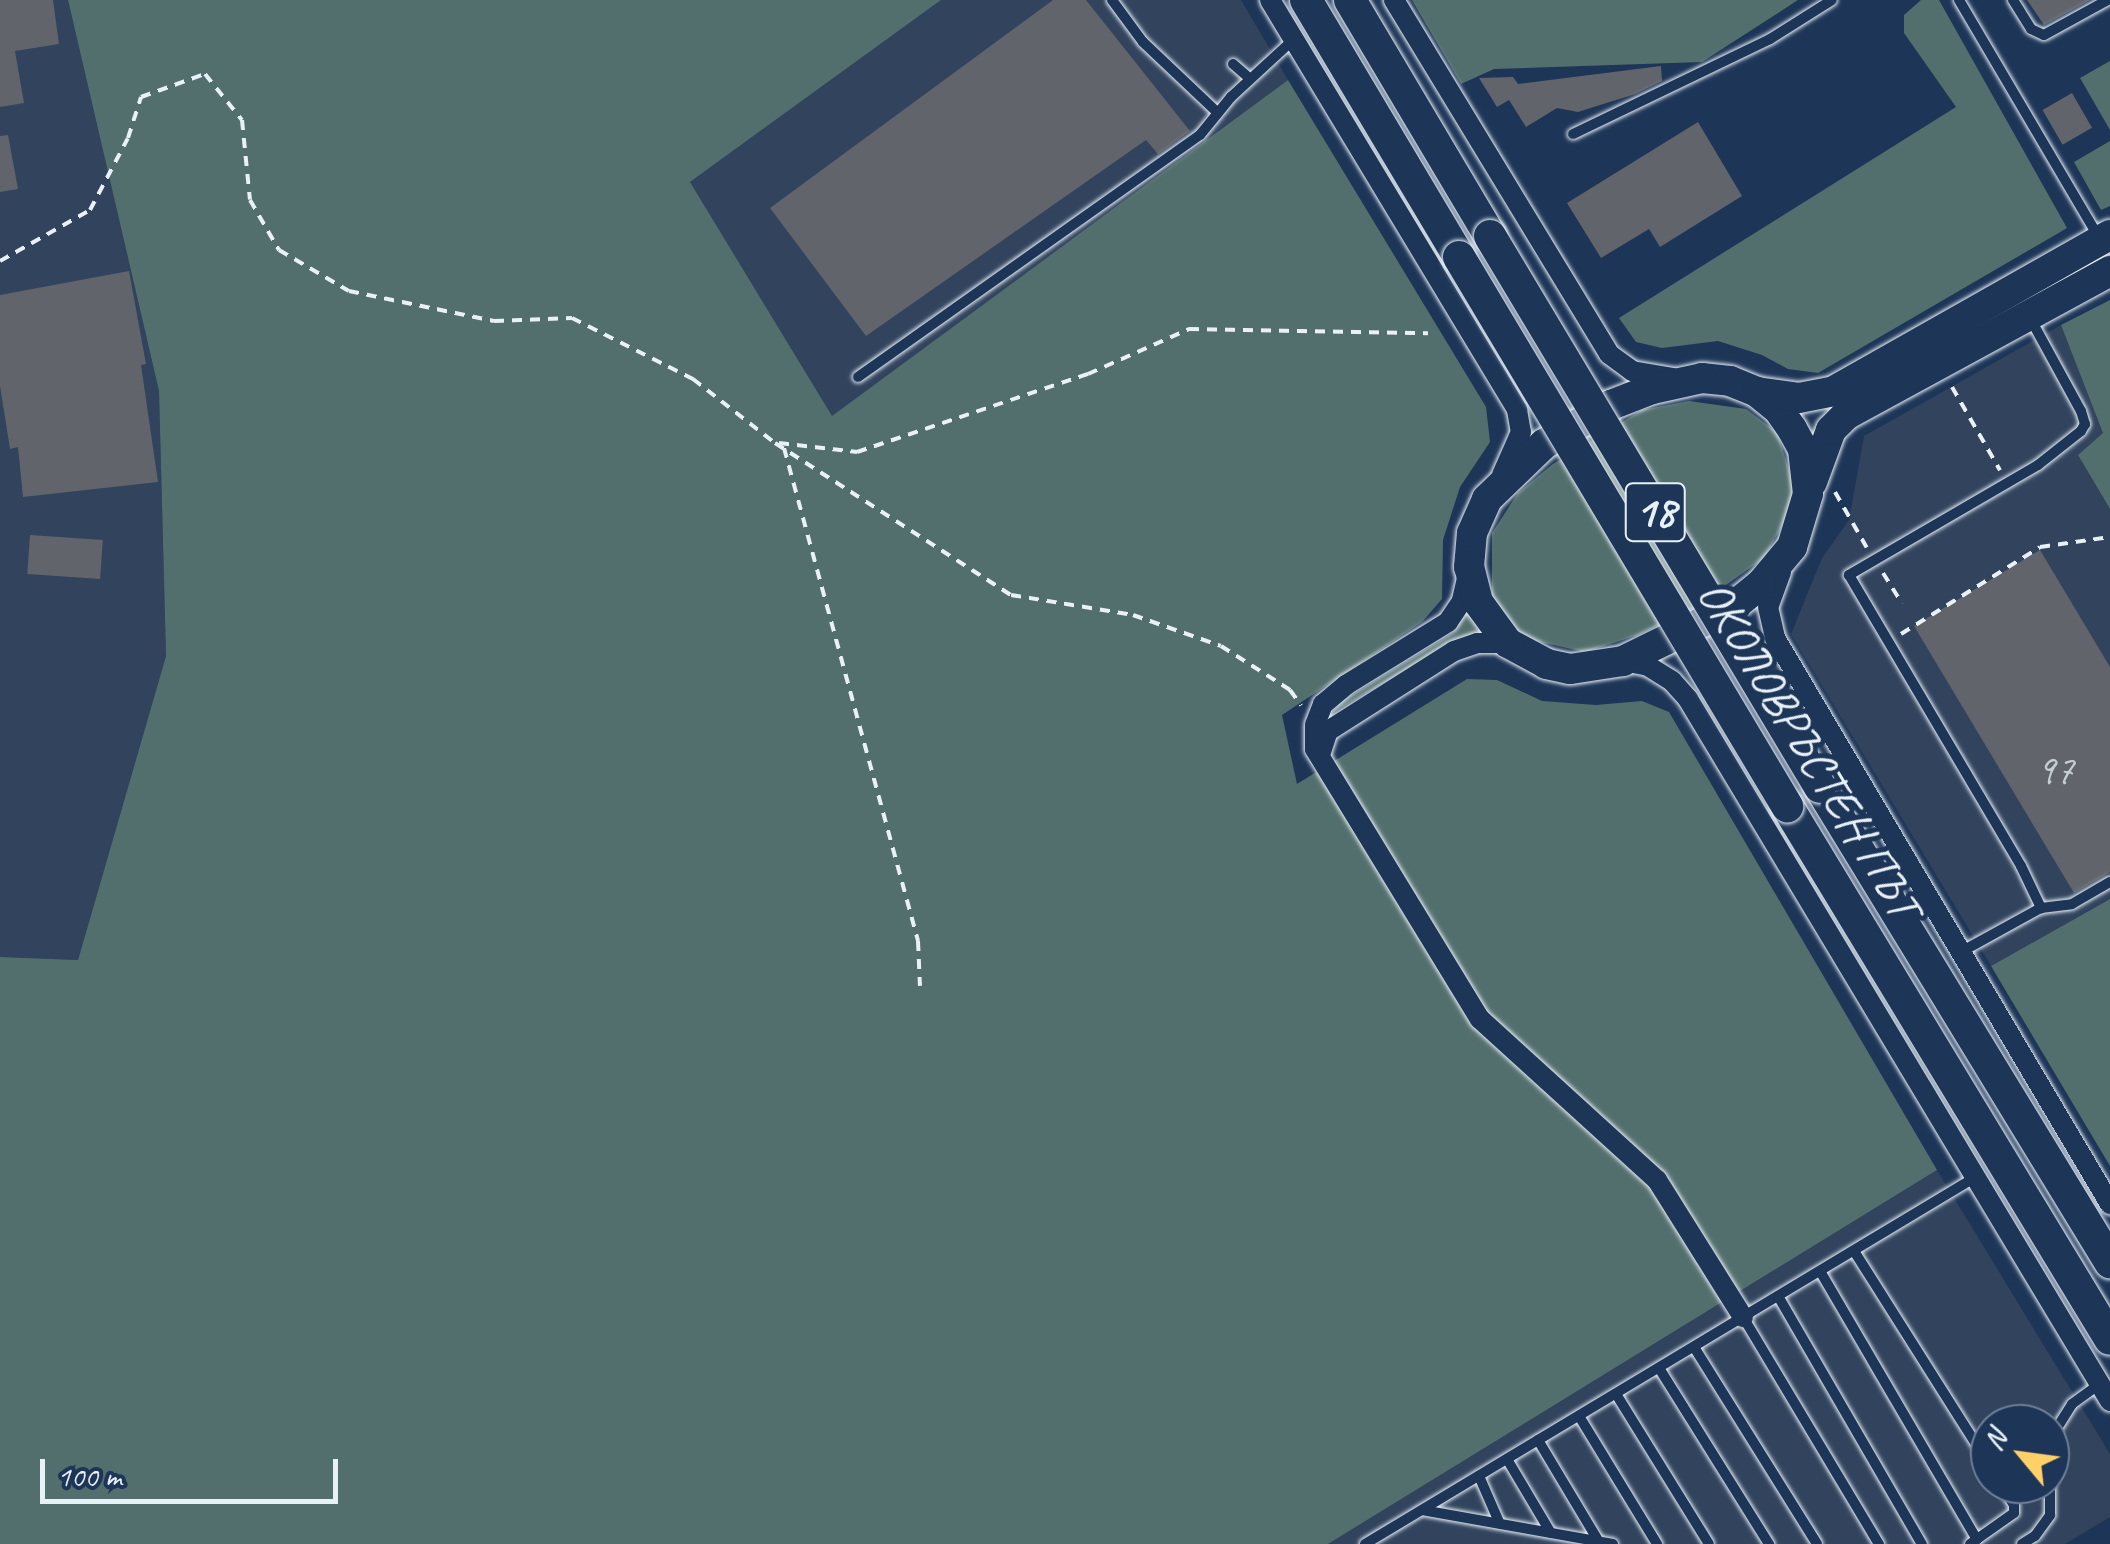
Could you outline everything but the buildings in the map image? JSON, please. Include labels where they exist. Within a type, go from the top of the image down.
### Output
[{"type":"highway","name":"ОКОЛОВРЪСТЕН ПЪТ","points":[[1306,0],[2110,1339]]},
{"type":"highway","name":"ОКОЛОВРЪСТЕН ПЪТ","points":[[1350,0],[1820,787],[2110,1262]]},
{"type":"main road","points":[[2105,238],[1834,391],[1799,398],[1757,392],[1730,381],[1685,379],[1611,404],[1530,456],[1487,499],[1472,533],[1469,567],[1478,602],[1508,643],[1547,664],[1570,669],[1623,662],[1732,607],[1761,584],[1792,547],[1823,447],[1846,415],[2027,312],[2110,270]]},
{"type":"main road","points":[[1757,392],[1778,409],[1803,449],[1808,494]]},
{"type":"street","points":[[1270,0],[1516,410],[1521,432],[1512,460],[1487,499]]},
{"type":"street","points":[[1394,0],[1609,354],[1632,371],[1685,379]]},
{"type":"street","name":"ОКОЛОВРЪСТЕН ПЪТ","points":[[1792,547],[1768,607],[1770,628],[1958,953],[2110,1204]]},
{"type":"street","points":[[1469,567],[1462,601],[1448,622],[1346,684],[1324,704],[1315,726],[1320,759],[1480,1018],[1656,1180],[1743,1317]]},
{"type":"street","points":[[1320,759],[1328,731],[1454,650],[1477,643],[1508,643]]},
{"type":"street","name":"ОКОЛОВРЪСТЕН ПЪТ","points":[[1623,662],[1648,666],[1672,681],[1688,699],[2105,1393]]},
{"type":"lane","points":[[1112,0],[1143,42],[1218,113]]},
{"type":"lane","points":[[1573,134],[1770,39],[1832,0]]},
{"type":"lane","points":[[1958,0],[2105,238]]},
{"type":"lane","points":[[2013,0],[2031,29],[2044,35],[2108,0]]},
{"type":"lane","points":[[858,377],[1200,135],[1250,80],[1294,40]]},
{"type":"lane","points":[[1233,64],[1250,80]]},
{"type":"lane","points":[[2027,312],[2085,424],[2071,441],[2008,482],[1850,576],[2021,866],[2041,908]]},
{"type":"lane","points":[[1958,953],[2041,908],[2072,904],[2110,882]]},
{"type":"lane","points":[[1365,1544],[1974,1178]]},
{"type":"lane","points":[[1854,1251],[1970,1434]]},
{"type":"lane","points":[[1820,1271],[1973,1542],[2014,1514],[2013,1504]]},
{"type":"lane","points":[[1778,1296],[1922,1544]]},
{"type":"lane","points":[[1743,1317],[1879,1544]]},
{"type":"lane","points":[[1694,1346],[1817,1544]]},
{"type":"lane","points":[[1659,1368],[1769,1544]]},
{"type":"lane","points":[[2070,1407],[2105,1393]]},
{"type":"lane","points":[[1616,1394],[1709,1544]]},
{"type":"lane","points":[[1579,1416],[1657,1544]]},
{"type":"lane","points":[[1538,1440],[1599,1542]]},
{"type":"lane","points":[[1508,1459],[1550,1533]]},
{"type":"lane","points":[[1479,1476],[1500,1524]]},
{"type":"lane","points":[[2022,1544],[2035,1536],[2050,1515],[2050,1504]]},
{"type":"lane","points":[[1422,1510],[1613,1544]]},
{"type":"path","points":[[0,261],[90,210],[128,138],[141,97],[205,74],[242,120],[250,200],[279,250],[348,291],[494,321],[572,318],[692,379],[775,443],[1012,595],[1133,615],[1221,646],[1290,690],[1315,726]]},
{"type":"path","points":[[775,443],[857,452],[1088,374],[1189,329],[1428,333]]},
{"type":"path","points":[[1946,378],[2008,482]]},
{"type":"path","points":[[784,448],[918,941],[920,986]]},
{"type":"path","points":[[1888,642],[2040,547],[2110,538]]},
{"type":"shaded area","points":[[0,0],[68,0],[159,391],[166,656],[78,960],[0,957]]},
{"type":"shaded area","points":[[941,0],[1241,0],[1288,80],[832,417],[690,182]]},
{"type":"shaded area","points":[[2061,325],[2104,433],[2078,455],[2110,509],[2110,899],[1991,966],[1791,634],[1822,558],[1849,520],[1864,436]]},
{"type":"shaded area","points":[[1937,1170],[2110,1454],[2110,1517],[2065,1544],[1328,1544]]},
{"type":"green space","points":[[68,0],[941,0],[690,182],[832,416],[1288,80],[1486,407],[1490,442],[1460,487],[1443,540],[1442,599],[1422,622],[1282,715],[1297,784],[1467,679],[1497,680],[1542,701],[1596,705],[1642,701],[1669,712],[1937,1170],[1328,1544],[0,1544],[0,957],[78,960],[166,656],[159,391]]},
{"type":"green space","points":[[1412,0],[1798,0],[1702,62],[1494,69],[1461,84]]},
{"type":"green space","points":[[1921,0],[1939,0],[2067,228],[1818,373],[1788,369],[1762,355],[1718,341],[1662,348],[1636,342],[1619,318],[1956,107],[1904,33],[1904,15]]},
{"type":"green space","points":[[2110,61],[2110,130],[2080,78]]},
{"type":"green space","points":[[2110,141],[2110,206],[2101,210],[2074,162]]},
{"type":"green space","points":[[2110,300],[2110,509],[2078,455],[2103,433],[2061,325]]},
{"type":"green space","points":[[1689,401],[1746,409],[1777,432],[1794,485],[1787,517],[1764,558],[1695,607],[1638,635],[1585,652],[1527,639],[1505,618],[1492,594],[1492,533],[1518,493],[1553,464],[1642,410]]},
{"type":"green space","points":[[1472,605],[1489,636],[1450,644],[1332,713],[1341,702],[1453,633]]},
{"type":"green space","points":[[2110,899],[2110,1166],[1991,966]]}]
